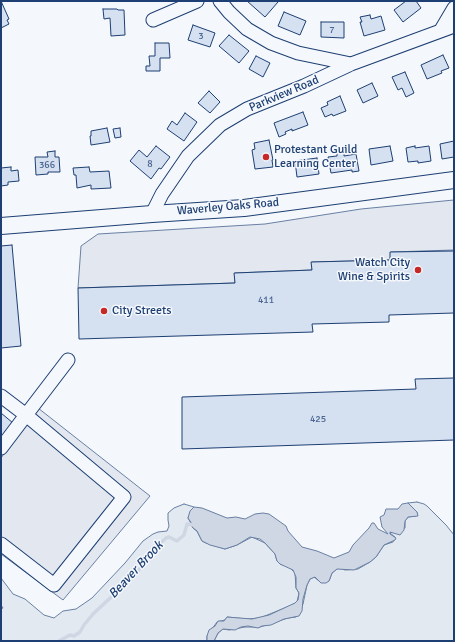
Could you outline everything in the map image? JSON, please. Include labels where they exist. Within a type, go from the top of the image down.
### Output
[{"type":"main road","name":"Waverley Oaks Road","points":[[1,226],[244,208],[454,180]]},
{"type":"street","points":[[153,20],[197,1]]},
{"type":"street","points":[[220,1],[229,12],[247,28],[271,43],[298,53],[351,64]]},
{"type":"street","points":[[441,30],[454,8]]},
{"type":"street","name":"Parkview Road","points":[[152,214],[162,194],[188,156],[220,125],[247,109],[304,86],[351,64],[454,26]]},
{"type":"street","points":[[1,448],[68,360]]},
{"type":"street","points":[[1,396],[124,496],[54,585],[1,544]]},
{"type":"shaded area","points":[[454,200],[454,250],[391,252],[390,260],[312,262],[312,270],[235,273],[235,283],[78,288],[81,246],[98,234],[265,224],[361,209]]},
{"type":"shaded area","points":[[38,408],[150,496],[63,600],[1,554],[1,458]]},
{"type":"shaded area","points":[[417,502],[427,506],[454,535],[454,641],[214,641],[218,633],[223,629],[229,630],[245,627],[260,627],[296,617],[303,604],[307,585],[310,579],[314,577],[319,581],[329,581],[332,573],[339,568],[345,570],[358,569],[370,562],[376,557],[384,545],[393,542],[395,537],[390,533],[405,528],[405,521],[408,517],[416,516],[417,512],[408,503]]},
{"type":"shaded area","points":[[408,503],[417,512],[418,516],[408,517],[405,521],[404,530],[400,535],[390,532],[390,534],[396,538],[395,540],[384,545],[376,557],[370,562],[354,570],[337,569],[332,573],[329,581],[326,583],[321,583],[315,577],[310,579],[303,599],[302,611],[299,616],[284,619],[271,625],[258,628],[248,626],[235,630],[223,629],[218,633],[214,641],[207,641],[209,630],[215,626],[218,621],[224,621],[227,617],[252,619],[269,615],[295,603],[298,600],[299,593],[296,588],[296,577],[293,570],[280,564],[277,561],[275,554],[260,539],[250,537],[237,545],[225,549],[202,541],[197,531],[192,527],[192,524],[188,518],[190,511],[194,507],[202,508],[227,518],[236,517],[245,519],[255,514],[269,514],[286,526],[288,531],[302,547],[334,558],[349,552],[353,545],[372,523],[374,523],[378,529],[388,534],[382,527],[380,517],[384,515],[386,509],[398,509],[402,504]]},
{"type":"shaded area","points":[[184,504],[194,507],[188,518],[202,541],[206,543],[225,549],[237,545],[252,537],[265,543],[275,554],[277,561],[280,564],[289,567],[295,573],[296,588],[299,593],[297,602],[260,618],[247,619],[227,617],[225,620],[217,622],[207,636],[207,641],[1,641],[1,609],[3,608],[1,605],[1,578],[13,594],[25,599],[44,615],[54,618],[63,611],[76,609],[92,598],[125,563],[143,541],[153,534],[167,531],[169,526],[168,513],[174,508]]},
{"type":"building","points":[[1,1],[9,19],[7,20],[9,24],[1,28]]},
{"type":"building","points":[[247,1],[276,1],[278,2],[265,17]]},
{"type":"building","points":[[406,1],[416,1],[421,8],[403,22],[394,10]]},
{"type":"building","points":[[103,9],[124,10],[125,35],[111,36],[110,18],[104,19]]},
{"type":"building","points":[[284,12],[306,21],[300,35],[278,26]]},
{"type":"building","points":[[370,15],[371,19],[381,16],[385,30],[364,36],[360,17]]},
{"type":"building","points":[[321,22],[344,22],[344,38],[321,37]]},
{"type":"building","points":[[193,25],[215,33],[210,47],[188,40]]},
{"type":"building","points":[[229,35],[249,51],[239,63],[219,46]]},
{"type":"building","points":[[155,43],[169,43],[170,58],[160,58],[160,71],[146,71],[146,66],[150,66],[149,56],[155,56]]},
{"type":"building","points":[[443,55],[449,68],[441,71],[442,73],[427,79],[421,65]]},
{"type":"building","points":[[256,56],[270,63],[263,77],[249,69]]},
{"type":"building","points":[[405,72],[414,93],[406,97],[402,88],[398,90],[392,77]]},
{"type":"building","points":[[372,83],[378,96],[363,103],[357,90]]},
{"type":"building","points":[[209,91],[220,102],[210,113],[198,103]]},
{"type":"building","points":[[340,96],[346,111],[333,116],[332,114],[325,117],[321,108],[328,105],[327,102]]},
{"type":"building","points":[[303,112],[308,125],[292,131],[292,129],[279,137],[274,123]]},
{"type":"building","points":[[185,113],[197,122],[184,141],[167,129],[172,121],[177,125]]},
{"type":"building","points":[[107,128],[110,142],[91,145],[91,131]]},
{"type":"building","points":[[120,128],[121,137],[115,138],[113,129]]},
{"type":"building","points":[[269,140],[273,167],[255,169],[252,150],[255,149],[254,143]]},
{"type":"building","points":[[454,141],[454,157],[442,159],[440,144]]},
{"type":"building","points":[[156,146],[170,157],[151,179],[130,161],[139,150],[147,157]]},
{"type":"building","points":[[390,146],[393,161],[371,165],[369,149]]},
{"type":"building","points":[[415,146],[415,148],[429,146],[431,161],[418,163],[418,161],[408,162],[406,148]]},
{"type":"building","points":[[55,151],[55,157],[59,157],[60,172],[48,172],[48,174],[36,175],[35,157],[48,157],[47,152]]},
{"type":"building","points":[[344,152],[344,156],[356,154],[359,171],[352,172],[352,170],[331,173],[328,157],[337,156],[337,153]]},
{"type":"building","points":[[317,158],[319,174],[297,177],[295,161]]},
{"type":"building","points":[[11,167],[11,171],[18,170],[19,181],[8,182],[8,185],[1,186],[1,168]]},
{"type":"building","points":[[89,167],[90,172],[109,171],[111,188],[91,189],[91,185],[77,188],[76,175],[74,175],[73,168]]},
{"type":"building","points":[[12,245],[21,346],[1,348],[1,246]]},
{"type":"building","points":[[454,251],[454,313],[389,315],[389,322],[312,324],[313,332],[79,339],[78,288],[235,283],[234,273],[312,270],[311,262],[390,260],[390,252]]},
{"type":"building","points":[[454,378],[454,440],[182,449],[182,397],[416,389],[415,379]]},
{"type":"building","points":[[1,413],[13,423],[1,440]]},
{"type":"waterway","name":"Beaver Brook","points":[[59,641],[70,635],[74,636],[80,632],[93,614],[135,575],[156,547],[166,538],[169,537],[177,541],[184,535],[187,524],[195,525]]},
{"type":"place","name":"Protestant Guild Learning Center","points":[[266,157]]},
{"type":"place","name":"Watch City Wine & Spirits","points":[[418,270]]},
{"type":"place","name":"City Streets","points":[[104,311]]}]
